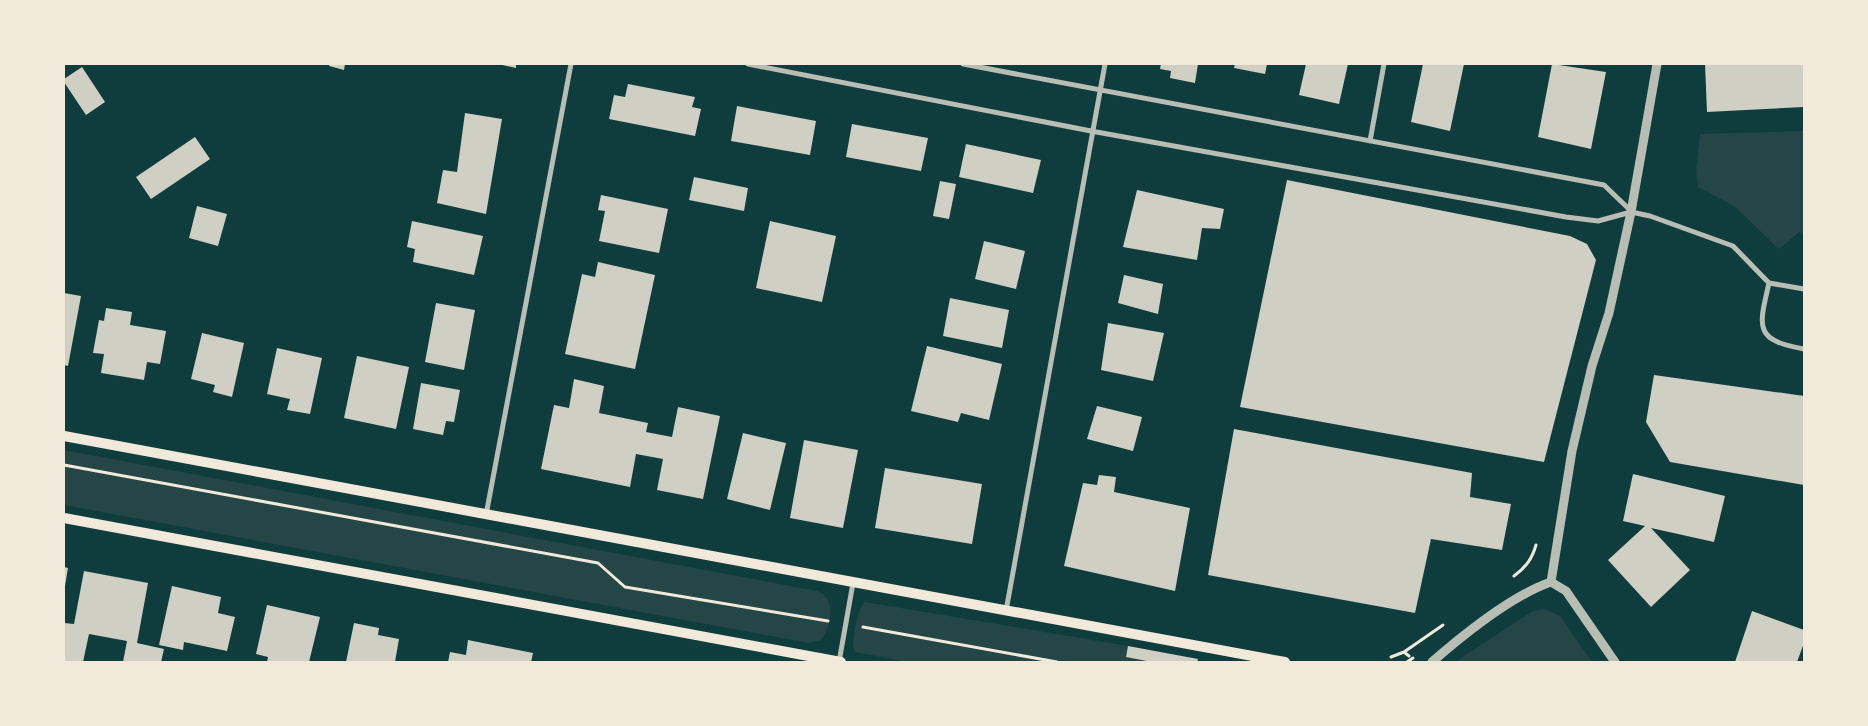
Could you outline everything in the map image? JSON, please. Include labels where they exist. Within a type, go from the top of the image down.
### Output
[{"type":"main road","points":[[64,436],[1285,662]]},
{"type":"main road","points":[[64,518],[840,662]]},
{"type":"street","points":[[486,515],[570,64]]},
{"type":"street","points":[[748,64],[1091,131],[1583,220],[1598,221],[1631,212],[1650,216],[1733,246],[1769,283],[1804,289]]},
{"type":"street","points":[[963,64],[1604,185],[1631,212]]},
{"type":"street","points":[[1006,611],[1091,131],[1105,64]]},
{"type":"street","points":[[1370,141],[1384,64]]},
{"type":"street","points":[[1551,582],[1572,451],[1592,366],[1609,313],[1631,212],[1657,64]]},
{"type":"street","points":[[1769,283],[1760,321],[1767,335],[1779,345],[1804,349]]},
{"type":"street","points":[[1432,662],[1457,641],[1530,589],[1551,582],[1566,591],[1615,662]]},
{"type":"street","points":[[840,662],[853,583]]},
{"type":"path","points":[[64,465],[598,563],[625,587],[829,621]]},
{"type":"path","points":[[857,626],[1057,662]]},
{"type":"path","points":[[1391,657],[1404,652],[1409,656]]},
{"type":"shaded area","points":[[1804,131],[1804,233],[1799,232],[1779,249],[1734,206],[1698,187],[1696,173],[1700,134]]},
{"type":"shaded area","points":[[64,450],[817,591],[823,594],[830,606],[829,621],[825,635],[821,640],[809,643],[64,505]]},
{"type":"shaded area","points":[[865,602],[1128,646],[1126,657],[1152,662],[907,662],[855,652],[853,642],[856,626],[862,605]]},
{"type":"shaded area","points":[[1544,609],[1560,616],[1592,662],[1458,662],[1533,611]]},
{"type":"building","points":[[330,64],[345,64],[344,70],[329,66]]},
{"type":"building","points":[[498,64],[516,64],[516,68]]},
{"type":"building","points":[[1161,64],[1198,64],[1195,83],[1170,78],[1171,71],[1160,69]]},
{"type":"building","points":[[1235,64],[1267,64],[1265,74],[1234,68]]},
{"type":"building","points":[[1306,64],[1348,64],[1339,104],[1299,95]]},
{"type":"building","points":[[1423,64],[1464,64],[1450,131],[1411,122]]},
{"type":"building","points":[[1552,64],[1606,72],[1591,149],[1538,137]]},
{"type":"building","points":[[1705,64],[1804,64],[1804,107],[1707,112]]},
{"type":"building","points":[[82,67],[105,102],[86,115],[64,82],[64,79]]},
{"type":"building","points":[[628,84],[695,97],[692,107],[701,109],[695,136],[609,119],[614,95],[625,97]]},
{"type":"building","points":[[737,106],[816,121],[810,155],[731,141]]},
{"type":"building","points":[[465,113],[502,119],[486,214],[437,203],[443,170],[457,172]]},
{"type":"building","points":[[852,124],[928,138],[921,171],[846,157]]},
{"type":"building","points":[[195,137],[210,159],[151,199],[136,177]]},
{"type":"building","points":[[966,144],[1041,160],[1033,193],[959,177]]},
{"type":"building","points":[[694,177],[748,188],[744,211],[689,200]]},
{"type":"building","points":[[1287,180],[1570,236],[1587,244],[1596,260],[1544,462],[1240,407]]},
{"type":"building","points":[[940,181],[956,184],[949,219],[933,216]]},
{"type":"building","points":[[1137,190],[1224,209],[1220,229],[1202,228],[1197,260],[1123,247]]},
{"type":"building","points":[[601,195],[668,209],[659,253],[599,241],[605,211],[598,210]]},
{"type":"building","points":[[197,206],[227,214],[218,246],[189,238]]},
{"type":"building","points":[[412,221],[483,236],[474,275],[413,262],[415,249],[407,247]]},
{"type":"building","points":[[770,221],[836,236],[822,302],[756,288]]},
{"type":"building","points":[[984,241],[1025,251],[1016,289],[975,279]]},
{"type":"building","points":[[598,262],[655,275],[635,369],[565,354],[582,274],[595,277]]},
{"type":"building","points":[[1124,275],[1163,284],[1158,314],[1118,303]]},
{"type":"building","points":[[64,293],[81,296],[68,366],[64,365]]},
{"type":"building","points":[[950,298],[1009,310],[1002,348],[943,336]]},
{"type":"building","points":[[436,303],[475,310],[464,370],[425,362]]},
{"type":"building","points":[[106,308],[132,312],[130,325],[166,331],[160,364],[147,362],[144,380],[101,373],[104,354],[93,353],[99,320],[104,321]]},
{"type":"building","points":[[1108,323],[1164,333],[1153,381],[1101,370]]},
{"type":"building","points":[[202,333],[244,343],[232,397],[213,392],[215,385],[191,379]]},
{"type":"building","points":[[927,346],[1002,364],[989,420],[961,413],[958,422],[911,411]]},
{"type":"building","points":[[277,348],[322,358],[310,414],[287,410],[290,399],[267,394]]},
{"type":"building","points":[[357,356],[409,367],[396,429],[344,418]]},
{"type":"building","points":[[1654,375],[1804,396],[1804,485],[1670,462],[1646,422]]},
{"type":"building","points":[[574,379],[604,386],[599,413],[648,423],[646,432],[672,437],[678,407],[720,416],[703,499],[657,490],[663,459],[636,454],[630,487],[541,469],[554,405],[569,408]]},
{"type":"building","points":[[421,383],[460,390],[454,422],[446,421],[443,435],[413,429]]},
{"type":"building","points":[[1097,406],[1142,417],[1133,451],[1087,439]]},
{"type":"building","points":[[1234,429],[1472,473],[1470,497],[1511,504],[1502,550],[1431,539],[1415,613],[1208,575]]},
{"type":"building","points":[[743,433],[786,443],[770,510],[727,499]]},
{"type":"building","points":[[804,440],[858,450],[843,528],[790,518]]},
{"type":"building","points":[[885,468],[982,484],[972,544],[875,528]]},
{"type":"building","points":[[1633,474],[1725,496],[1714,542],[1651,528],[1690,570],[1651,607],[1608,560],[1645,526],[1623,521]]},
{"type":"building","points":[[1099,475],[1116,477],[1114,492],[1190,508],[1175,591],[1064,566],[1083,483],[1097,485]]},
{"type":"building","points":[[64,567],[68,568],[65,586],[64,586]]},
{"type":"building","points":[[84,571],[148,583],[137,643],[164,649],[161,662],[123,662],[127,641],[89,634],[83,662],[64,661],[64,623],[74,624]]},
{"type":"building","points":[[172,586],[221,597],[218,613],[235,617],[227,651],[184,642],[183,650],[159,645]]},
{"type":"building","points":[[267,605],[320,617],[309,662],[267,662],[268,657],[256,654]]},
{"type":"building","points":[[1752,611],[1804,630],[1804,643],[1797,662],[1735,662]]},
{"type":"building","points":[[354,623],[379,628],[378,635],[399,639],[395,662],[346,662]]},
{"type":"building","points":[[468,640],[533,653],[531,662],[448,662],[450,652],[466,655]]},
{"type":"building","points":[[1128,646],[1198,659],[1197,662],[1152,662],[1126,657]]}]
